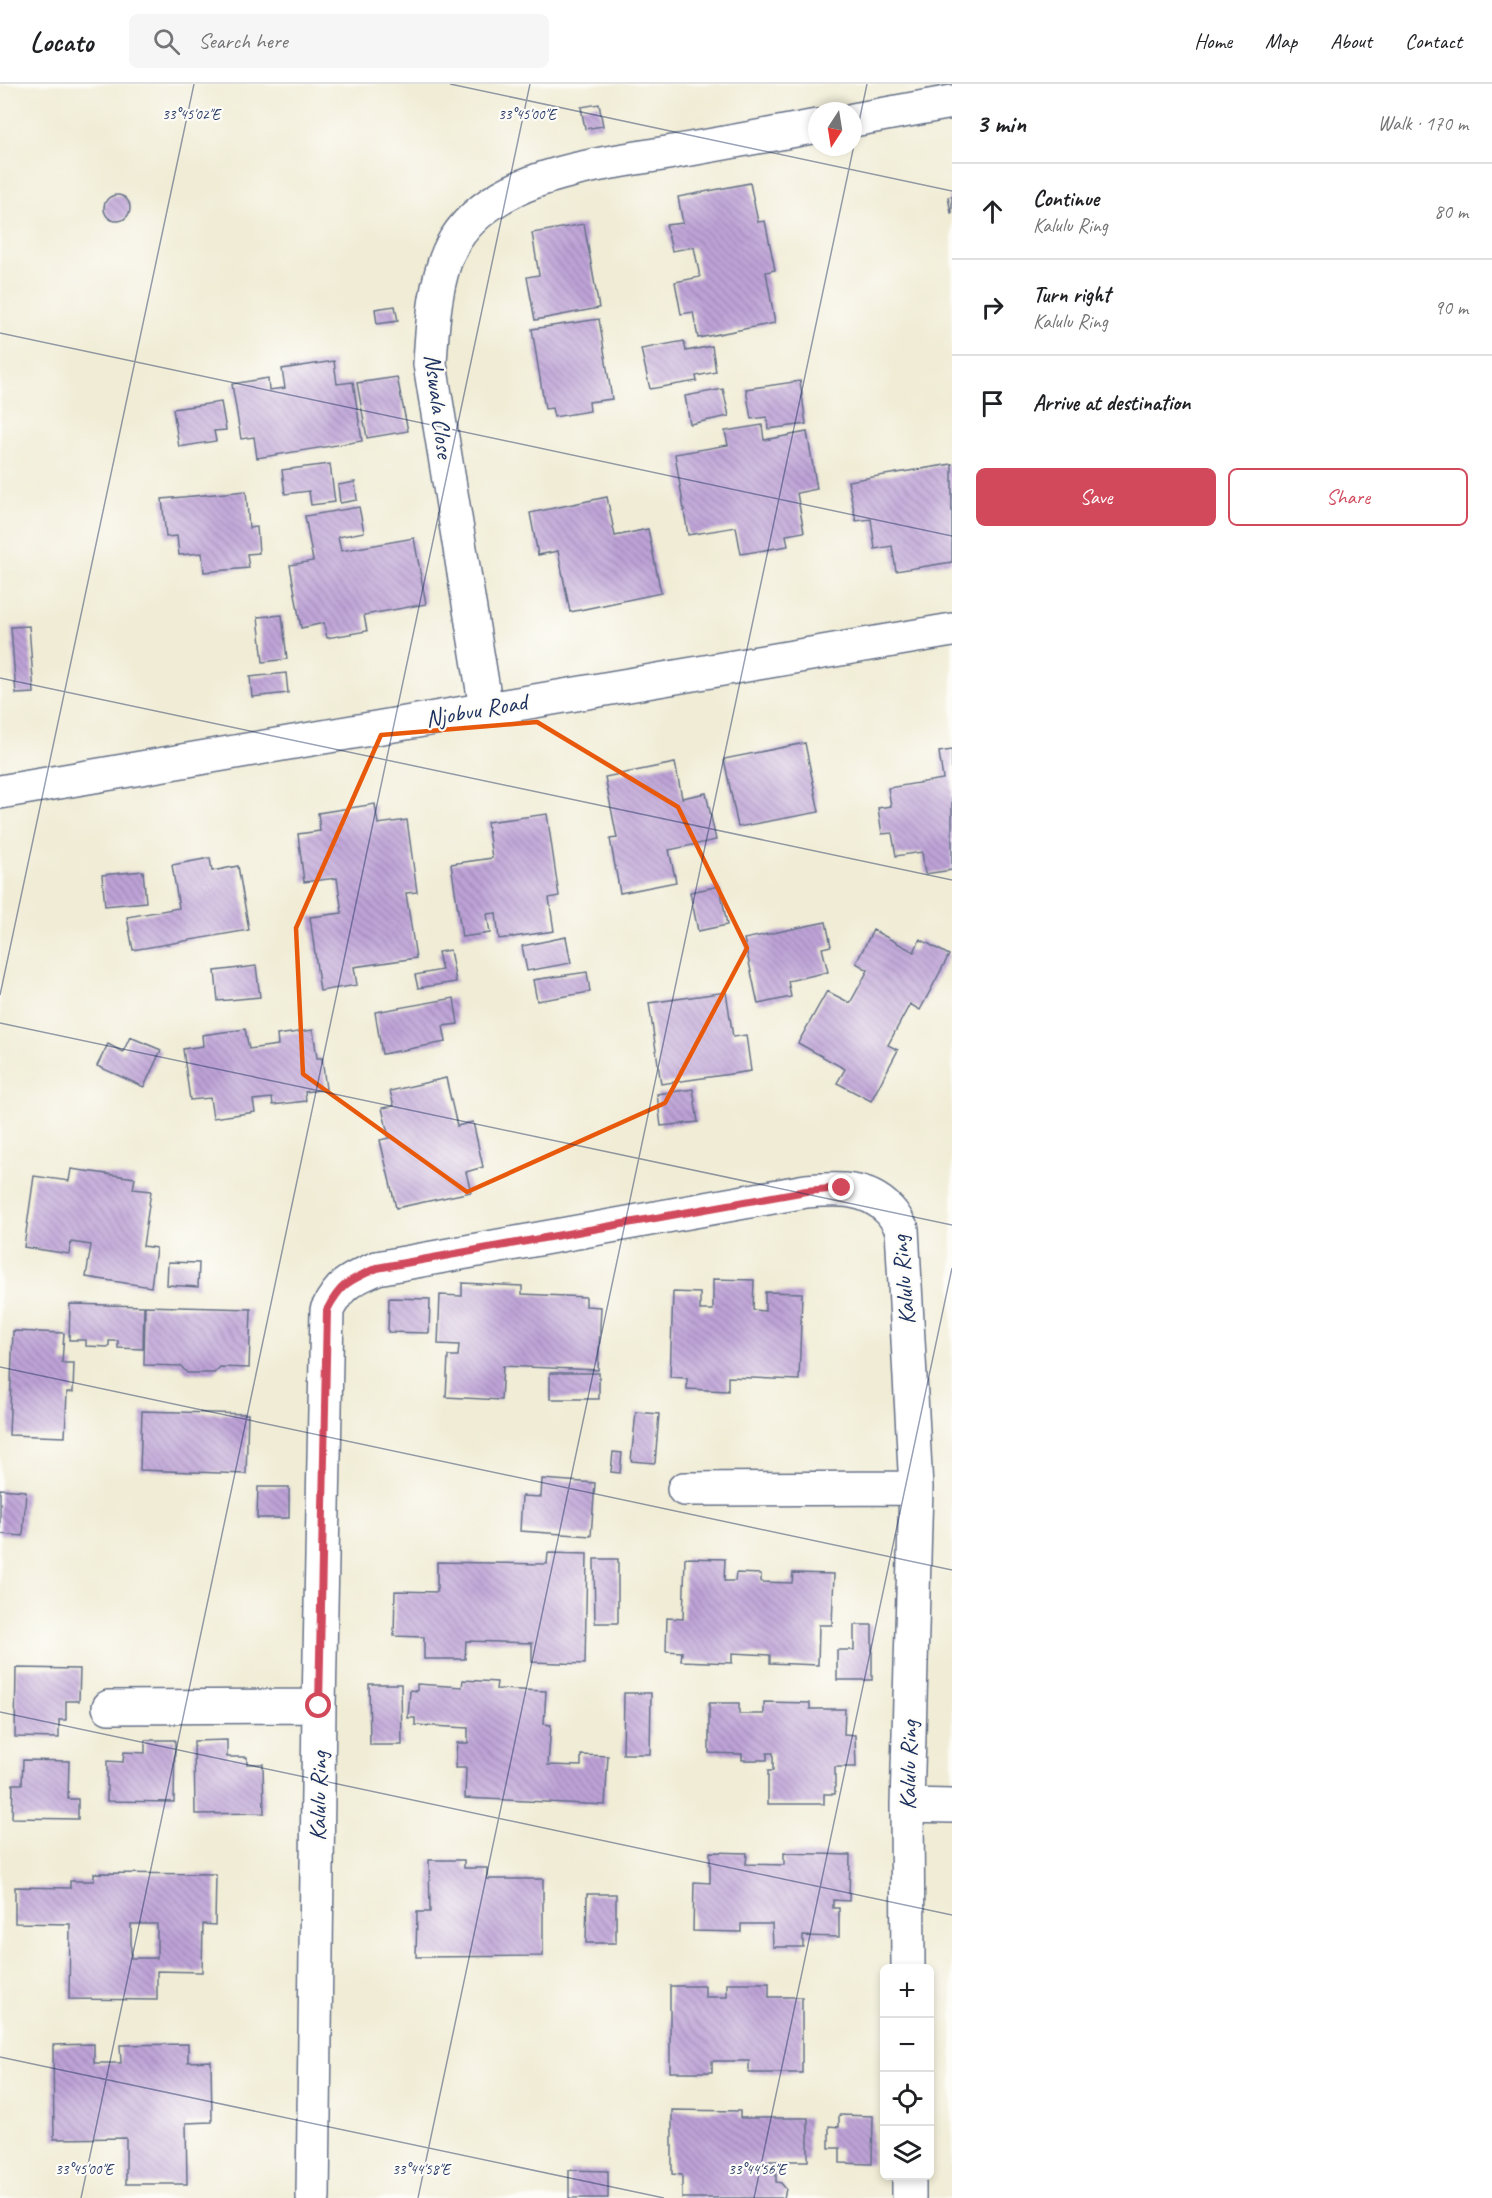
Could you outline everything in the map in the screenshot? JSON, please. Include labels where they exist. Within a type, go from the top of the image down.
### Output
[{"type":"street","points":[[862,118],[952,102]]},
{"type":"street","name":"Nswala Close","points":[[486,708],[430,364],[432,322],[440,278],[455,240],[480,211],[518,189],[560,172],[808,128]]},
{"type":"street","name":"Njobvu Road","points":[[0,792],[952,630]]},
{"type":"street","name":"Kalulu Ring","points":[[313,2198],[327,1310],[336,1293],[351,1280],[377,1268],[806,1191],[842,1188],[867,1194],[888,1209],[902,1229],[916,1488],[907,1805],[908,1964]]},
{"type":"street","points":[[684,1489],[916,1488]]},
{"type":"street","points":[[109,1707],[319,1706]]},
{"type":"street","points":[[907,1805],[952,1806]]},
{"type":"street","points":[[909,2180],[909,2198]]},
{"type":"highlighted area","points":[[537,722],[678,807],[747,948],[665,1103],[467,1192],[303,1074],[296,928],[381,735]]},
{"type":"building","points":[[599,104],[603,126],[585,129],[581,107]]},
{"type":"building","points":[[750,183],[758,222],[765,221],[775,270],[766,272],[775,323],[698,338],[693,312],[681,314],[675,282],[700,277],[694,247],[672,251],[666,225],[683,223],[678,197]]},
{"type":"building","points":[[117,195],[126,199],[130,208],[126,217],[117,221],[108,217],[104,208],[108,199]]},
{"type":"building","points":[[952,196],[952,213],[951,213],[948,197]]},
{"type":"building","points":[[584,224],[599,308],[535,320],[527,277],[539,275],[532,233]]},
{"type":"building","points":[[395,306],[398,321],[377,324],[375,309]]},
{"type":"building","points":[[599,319],[612,399],[589,402],[590,411],[554,417],[552,408],[545,409],[532,329]]},
{"type":"building","points":[[684,341],[686,351],[712,346],[716,372],[696,376],[697,381],[650,389],[641,349]]},
{"type":"building","points":[[334,361],[337,384],[353,382],[362,441],[257,458],[254,437],[241,439],[232,384],[268,378],[269,390],[285,388],[282,369]]},
{"type":"building","points":[[397,377],[408,431],[367,438],[357,383]]},
{"type":"building","points":[[800,381],[806,424],[768,429],[767,417],[751,419],[746,389]]},
{"type":"building","points":[[723,389],[729,416],[690,424],[685,396]]},
{"type":"building","points":[[221,402],[226,430],[214,431],[216,441],[179,447],[173,409]]},
{"type":"building","points":[[762,425],[764,440],[807,432],[817,489],[797,493],[804,532],[786,535],[788,546],[741,554],[736,527],[688,535],[675,454],[728,445],[725,431]]},
{"type":"building","points":[[330,464],[335,502],[311,505],[309,491],[285,494],[282,470]]},
{"type":"building","points":[[952,464],[952,562],[896,571],[892,546],[875,549],[871,519],[856,521],[848,481]]},
{"type":"building","points":[[355,482],[357,500],[340,503],[338,485]]},
{"type":"building","points":[[246,491],[249,528],[257,527],[259,553],[247,554],[249,568],[204,572],[202,553],[179,555],[177,536],[166,537],[162,499]]},
{"type":"building","points":[[607,497],[615,536],[648,529],[661,593],[570,612],[558,551],[538,555],[530,513]]},
{"type":"building","points":[[359,507],[364,532],[338,537],[341,551],[414,538],[426,604],[364,615],[367,631],[327,638],[324,623],[301,628],[290,565],[313,561],[305,516]]},
{"type":"building","points":[[282,615],[287,659],[263,662],[258,617]]},
{"type":"building","points":[[29,626],[34,693],[16,694],[11,627]]},
{"type":"building","points":[[286,673],[288,693],[252,697],[250,677]]},
{"type":"building","points":[[805,743],[819,812],[738,827],[724,759]]},
{"type":"building","points":[[952,750],[952,870],[925,874],[922,852],[896,856],[892,833],[882,834],[878,808],[891,806],[888,788],[943,779],[939,752]]},
{"type":"building","points":[[675,763],[682,798],[706,793],[716,840],[669,850],[676,882],[620,893],[610,839],[617,838],[605,777]]},
{"type":"building","points":[[375,804],[378,824],[407,820],[417,892],[406,893],[416,958],[354,967],[357,985],[320,991],[310,917],[342,913],[337,878],[304,882],[298,834],[320,831],[318,813]]},
{"type":"building","points":[[547,814],[559,896],[549,898],[554,931],[499,939],[496,913],[487,914],[490,933],[462,937],[451,864],[492,858],[487,822]]},
{"type":"building","points":[[210,858],[212,871],[238,866],[249,930],[133,950],[127,917],[179,908],[172,865]]},
{"type":"building","points":[[143,871],[146,902],[105,906],[102,875]]},
{"type":"building","points":[[720,886],[727,925],[698,931],[690,892]]},
{"type":"building","points":[[826,922],[831,946],[822,948],[828,972],[788,981],[791,997],[758,1004],[744,939]]},
{"type":"building","points":[[873,930],[914,952],[920,939],[949,955],[920,1010],[910,1004],[888,1045],[898,1050],[871,1101],[837,1083],[845,1069],[798,1043],[827,991],[850,1003],[868,970],[856,963]]},
{"type":"building","points":[[566,937],[571,963],[527,971],[522,946]]},
{"type":"building","points":[[450,950],[456,982],[418,988],[415,975],[442,970],[438,952]]},
{"type":"building","points":[[256,966],[260,997],[218,1001],[215,971]]},
{"type":"building","points":[[587,972],[590,992],[537,1001],[533,980]]},
{"type":"building","points":[[726,992],[733,1037],[746,1035],[751,1071],[661,1084],[649,1003]]},
{"type":"building","points":[[454,998],[458,1024],[443,1026],[446,1042],[382,1054],[375,1012]]},
{"type":"building","points":[[245,1029],[249,1049],[278,1045],[277,1035],[313,1030],[317,1058],[322,1058],[326,1089],[305,1092],[306,1101],[273,1105],[272,1098],[253,1100],[255,1112],[213,1118],[210,1098],[190,1100],[183,1049],[203,1046],[202,1035]]},
{"type":"building","points":[[130,1037],[161,1050],[144,1087],[97,1066],[108,1044],[123,1052]]},
{"type":"building","points":[[446,1078],[457,1126],[473,1122],[483,1167],[466,1172],[471,1192],[396,1208],[380,1140],[389,1138],[382,1108],[394,1106],[390,1091]]},
{"type":"building","points":[[693,1089],[698,1122],[661,1126],[657,1094]]},
{"type":"building","points":[[71,1169],[135,1178],[133,1189],[151,1191],[143,1246],[156,1248],[151,1287],[86,1277],[91,1245],[71,1242],[69,1254],[24,1247],[34,1176],[69,1181]]},
{"type":"building","points":[[168,1262],[199,1263],[198,1287],[167,1285]]},
{"type":"building","points":[[713,1279],[754,1280],[753,1310],[765,1311],[765,1292],[802,1293],[799,1380],[728,1377],[728,1391],[687,1389],[687,1378],[670,1377],[673,1292],[700,1293],[700,1310],[713,1310]]},
{"type":"building","points":[[462,1283],[522,1286],[522,1294],[586,1297],[586,1306],[601,1307],[598,1370],[503,1366],[501,1400],[446,1397],[448,1356],[458,1356],[459,1345],[438,1344],[440,1295],[462,1296]]},
{"type":"building","points":[[389,1298],[430,1299],[429,1333],[388,1332]]},
{"type":"building","points":[[70,1304],[144,1306],[143,1349],[118,1348],[118,1341],[109,1341],[109,1347],[86,1346],[86,1340],[69,1340]]},
{"type":"building","points":[[145,1306],[251,1309],[249,1368],[220,1367],[214,1373],[187,1373],[181,1366],[144,1365]]},
{"type":"building","points":[[13,1331],[64,1333],[62,1363],[74,1363],[73,1392],[67,1392],[65,1437],[9,1435]]},
{"type":"building","points":[[550,1373],[599,1373],[599,1399],[550,1399]]},
{"type":"building","points":[[142,1411],[248,1414],[246,1474],[140,1470]]},
{"type":"building","points":[[636,1412],[659,1414],[655,1463],[631,1461]]},
{"type":"building","points":[[613,1452],[622,1453],[620,1473],[611,1472]]},
{"type":"building","points":[[542,1479],[595,1483],[591,1536],[520,1531],[522,1496],[541,1497]]},
{"type":"building","points":[[258,1487],[289,1487],[289,1518],[257,1518]]},
{"type":"building","points":[[0,1489],[26,1491],[23,1536],[0,1534]]},
{"type":"building","points":[[548,1553],[587,1554],[585,1664],[532,1662],[532,1643],[466,1641],[465,1659],[424,1659],[424,1637],[394,1636],[395,1591],[437,1592],[437,1562],[547,1564]]},
{"type":"building","points":[[685,1558],[725,1559],[724,1581],[735,1581],[736,1573],[761,1574],[761,1582],[792,1583],[793,1573],[834,1574],[832,1625],[819,1625],[818,1665],[770,1663],[770,1655],[732,1653],[732,1663],[681,1661],[682,1652],[666,1651],[667,1618],[683,1619]]},
{"type":"building","points":[[594,1559],[618,1559],[618,1623],[595,1623]]},
{"type":"building","points":[[854,1625],[872,1625],[872,1680],[837,1680],[837,1650],[854,1650]]},
{"type":"building","points":[[16,1668],[80,1669],[79,1701],[66,1701],[66,1720],[59,1720],[59,1738],[15,1737]]},
{"type":"building","points":[[463,1680],[497,1682],[496,1689],[546,1691],[544,1724],[551,1725],[548,1765],[581,1766],[581,1755],[608,1756],[605,1805],[465,1798],[466,1768],[455,1768],[457,1743],[468,1743],[468,1728],[415,1725],[415,1718],[408,1718],[410,1690],[417,1691],[417,1684],[462,1687]]},
{"type":"building","points":[[369,1684],[401,1684],[402,1745],[370,1745]]},
{"type":"building","points":[[624,1693],[651,1693],[650,1754],[623,1754]]},
{"type":"building","points":[[764,1702],[810,1703],[810,1709],[845,1709],[844,1734],[855,1735],[856,1767],[835,1767],[835,1794],[824,1794],[824,1804],[768,1804],[768,1771],[773,1771],[773,1753],[767,1753],[767,1760],[742,1760],[742,1754],[709,1753],[709,1703],[739,1703],[739,1714],[764,1714]]},
{"type":"building","points":[[145,1740],[175,1740],[174,1802],[107,1801],[107,1761],[123,1762],[124,1752],[145,1753]]},
{"type":"building","points":[[227,1740],[227,1757],[247,1757],[247,1764],[263,1764],[264,1813],[195,1814],[194,1741]]},
{"type":"building","points":[[23,1760],[69,1761],[68,1799],[78,1799],[78,1819],[12,1818],[13,1784],[22,1784]]},
{"type":"building","points":[[710,1852],[747,1853],[746,1864],[784,1865],[784,1853],[850,1855],[849,1901],[833,1900],[833,1908],[839,1908],[839,1937],[803,1936],[803,1947],[773,1947],[772,1924],[741,1924],[741,1932],[693,1931],[694,1882],[710,1883]]},
{"type":"building","points":[[429,1860],[464,1860],[464,1868],[487,1868],[487,1879],[543,1879],[543,1956],[416,1957],[417,1912],[430,1912]]},
{"type":"building","points":[[94,1873],[216,1874],[215,1925],[203,1924],[202,1972],[157,1971],[157,2000],[69,1999],[70,1924],[15,1923],[15,1887],[70,1888],[70,1881],[94,1881]],"holes":[[[131,1924],[157,1924],[157,1958],[131,1958]]]},
{"type":"building","points":[[587,1894],[616,1894],[616,1943],[586,1943]]},
{"type":"building","points":[[727,1983],[769,1983],[769,1997],[802,1997],[802,2073],[749,2073],[749,2061],[712,2061],[712,2072],[670,2072],[670,1986],[705,1986],[705,1997],[727,1997]]},
{"type":"building","points":[[94,2044],[94,2063],[121,2063],[120,2045],[188,2044],[188,2062],[211,2061],[212,2122],[186,2123],[187,2184],[126,2184],[126,2138],[54,2139],[53,2045]]},
{"type":"building","points":[[672,2110],[740,2111],[740,2118],[808,2118],[808,2161],[764,2161],[764,2165],[776,2165],[776,2182],[781,2183],[786,2189],[784,2198],[682,2198],[682,2175],[672,2174]]},
{"type":"building","points":[[839,2115],[873,2116],[872,2164],[840,2163],[840,2148],[829,2148],[829,2126],[839,2127]]},
{"type":"building","points":[[569,2170],[608,2171],[608,2198],[569,2198]]},
{"type":"route","points":[[319,1706],[327,1310],[336,1293],[351,1280],[377,1268],[806,1191],[842,1188]]}]
